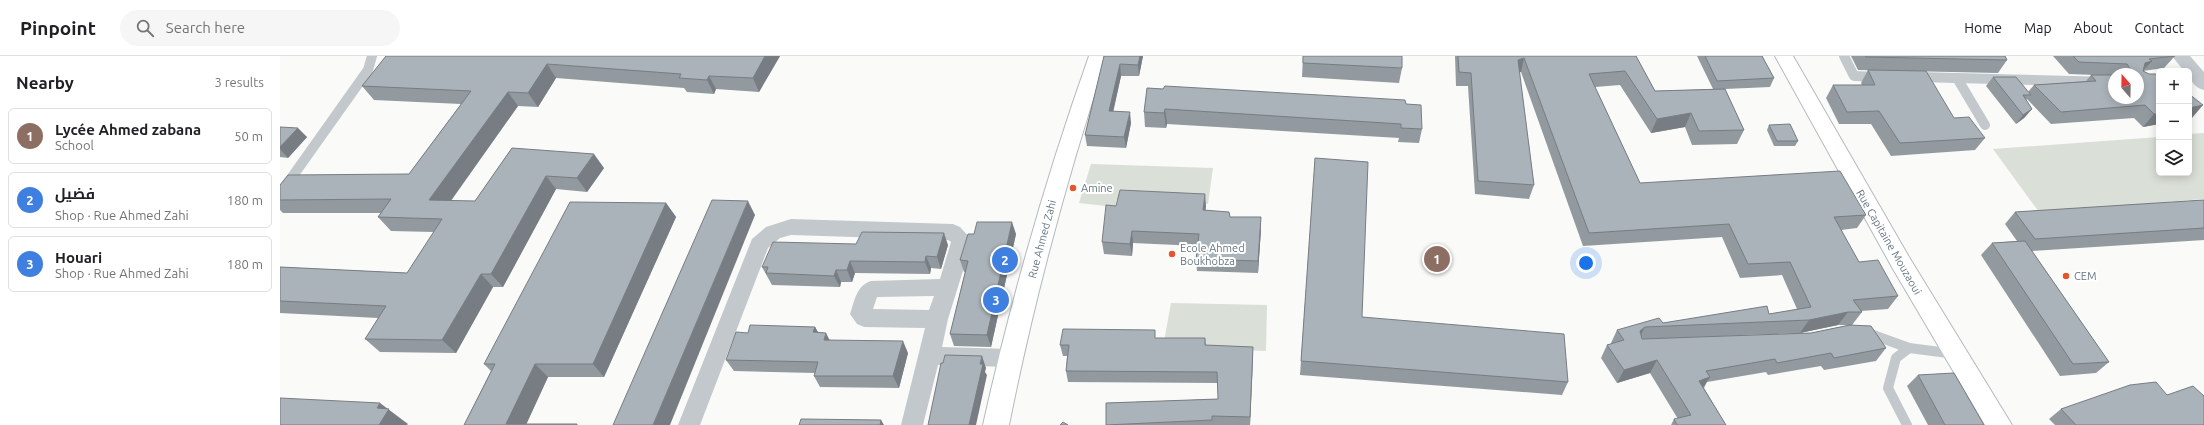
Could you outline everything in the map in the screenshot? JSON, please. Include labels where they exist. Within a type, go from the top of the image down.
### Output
[{"type":"street","name":"Rue Ahmed Zahi","points":[[996,425],[1010,358],[1064,156],[1098,56]]},
{"type":"street","name":"Rue Capitaine Mouzaoui","points":[[1784,56],[1901,263],[1999,425]]},
{"type":"street","points":[[2181,56],[2196,78]]},
{"type":"street","points":[[689,425],[759,245],[766,235],[776,230],[791,227],[953,232],[961,239],[938,319],[912,425]]},
{"type":"street","points":[[938,319],[864,318],[861,314],[868,292],[871,289],[948,288]]},
{"type":"street","points":[[930,356],[1010,358]]},
{"type":"lane","points":[[280,194],[368,70],[372,56]]},
{"type":"lane","points":[[1844,56],[1854,76],[1886,77]]},
{"type":"lane","points":[[1909,77],[2108,82]]},
{"type":"lane","points":[[1957,78],[1985,125]]},
{"type":"lane","points":[[1852,332],[1866,332],[1909,348],[1956,354]]},
{"type":"lane","points":[[1906,425],[1888,388],[1896,358],[1909,348]]},
{"type":"shaded area","points":[[2204,133],[2204,199],[2039,212],[1993,149],[2156,137],[2156,176],[2192,176],[2192,134]]},
{"type":"shaded area","points":[[1091,164],[1213,168],[1208,204],[1117,199],[1115,207],[1079,203]]},
{"type":"shaded area","points":[[1171,303],[1267,305],[1266,351],[1163,347]]},
{"type":"building","points":[[386,56],[765,56],[753,78],[709,76],[707,80],[679,78],[681,74],[547,64],[528,93],[508,92],[429,200],[475,201],[512,148],[594,154],[577,178],[546,176],[491,274],[481,274],[442,340],[365,339],[386,306],[280,301],[280,267],[407,273],[442,219],[378,217],[391,199],[280,200],[280,185],[288,175],[409,174],[471,91],[362,86]]},
{"type":"building","points":[[1104,56],[1140,56],[1138,65],[1120,64],[1109,111],[1130,112],[1124,137],[1085,135]]},
{"type":"building","points":[[1303,56],[1402,56],[1402,68],[1303,63]]},
{"type":"building","points":[[1458,56],[1636,56],[1655,91],[1725,89],[1744,130],[1699,131],[1691,113],[1657,119],[1625,71],[1589,74],[1640,183],[1840,171],[1866,215],[1834,217],[1859,262],[1878,260],[1898,296],[1853,300],[1862,312],[1848,312],[1809,320],[1645,327],[1640,331],[1642,339],[1811,333],[1850,325],[1871,326],[1886,348],[1834,358],[1831,353],[1777,363],[1775,359],[1706,371],[1710,377],[1699,381],[1726,425],[1677,425],[1674,419],[1691,415],[1657,360],[1624,370],[1607,345],[1624,340],[1617,330],[1659,318],[1663,323],[1767,306],[1769,314],[1811,307],[1790,262],[1748,264],[1729,224],[1589,233],[1524,58],[1518,60],[1534,185],[1478,181],[1471,73],[1459,72]]},
{"type":"building","points":[[1705,56],[1762,56],[1774,78],[1717,81]]},
{"type":"building","points":[[1865,56],[2005,56],[2007,60],[1866,57]]},
{"type":"building","points":[[2073,56],[2175,56],[2149,59],[2152,61],[2145,63],[2144,68],[2130,68],[2127,64],[2079,62]]},
{"type":"building","points":[[1868,70],[1926,71],[1954,118],[1969,117],[1985,138],[1900,143],[1879,111],[1847,112],[1833,85],[1875,85]]},
{"type":"building","points":[[2144,72],[2149,74],[2156,74],[2156,114],[2154,114],[2145,105],[2061,112],[2034,85],[2096,81],[2091,75],[2108,75],[2108,104],[2144,104]]},
{"type":"building","points":[[1993,77],[2016,77],[2031,95],[2023,95],[2032,109],[2023,115]]},
{"type":"building","points":[[1165,86],[1405,100],[1406,104],[1421,105],[1422,129],[1401,128],[1401,124],[1165,109],[1164,113],[1144,112],[1147,88],[1163,89]]},
{"type":"building","points":[[2192,96],[2203,105],[2192,107]]},
{"type":"building","points":[[1790,124],[1798,141],[1777,141],[1769,125]]},
{"type":"building","points":[[280,127],[298,128],[280,147]]},
{"type":"building","points":[[1315,158],[1368,162],[1362,317],[1564,334],[1568,382],[1301,361]]},
{"type":"building","points":[[1120,190],[1205,194],[1203,210],[1229,212],[1230,217],[1261,217],[1258,261],[1196,259],[1199,234],[1132,231],[1130,244],[1102,242],[1106,205],[1116,206]]},
{"type":"building","points":[[712,200],[748,201],[653,425],[613,425]]},
{"type":"building","points":[[2204,200],[2204,228],[2035,239],[2015,212]]},
{"type":"building","points":[[570,202],[666,203],[593,364],[535,364],[506,424],[577,425],[464,425],[495,364],[484,364]]},
{"type":"building","points":[[977,222],[1012,222],[987,335],[950,334],[968,261],[960,260],[968,234],[974,234]]},
{"type":"building","points":[[862,232],[944,233],[937,257],[926,256],[925,262],[850,261],[847,270],[836,270],[834,276],[766,273],[768,267],[762,267],[773,242],[856,244]]},
{"type":"building","points":[[2025,241],[2109,362],[2073,364],[1992,243]]},
{"type":"building","points":[[750,325],[815,327],[813,332],[826,333],[824,340],[903,341],[893,376],[814,376],[818,362],[726,360],[736,332],[748,333]]},
{"type":"building","points":[[1063,329],[1155,330],[1155,338],[1205,338],[1205,345],[1253,347],[1250,417],[1212,416],[1212,420],[1106,425],[1106,403],[1218,399],[1217,372],[1066,371],[1069,345],[1060,345]]},
{"type":"building","points":[[945,355],[982,356],[980,364],[983,364],[969,425],[928,425],[941,363],[943,363]]},
{"type":"building","points":[[1954,373],[1984,425],[1945,425],[1918,375]]},
{"type":"building","points":[[2156,382],[2167,395],[2193,386],[2204,396],[2204,425],[2076,425],[2061,409],[2130,385]]},
{"type":"building","points":[[280,398],[380,403],[377,408],[389,409],[379,425],[280,425]]},
{"type":"building","points":[[801,419],[881,420],[880,425],[799,425]]},
{"type":"building","points":[[1063,422],[1068,425],[1060,425]]},
{"type":"place","name":"Amine","points":[[1073,188]]},
{"type":"place","name":"Ecole Ahmed Boukhobza","points":[[1172,254]]},
{"type":"place","name":"Lycée Ahmed zabana","points":[[1437,259]]},
{"type":"place","name":"فضيل","points":[[1005,260]]},
{"type":"place","name":"CEM","points":[[2066,276]]},
{"type":"place","name":"Houari","points":[[996,300]]}]
